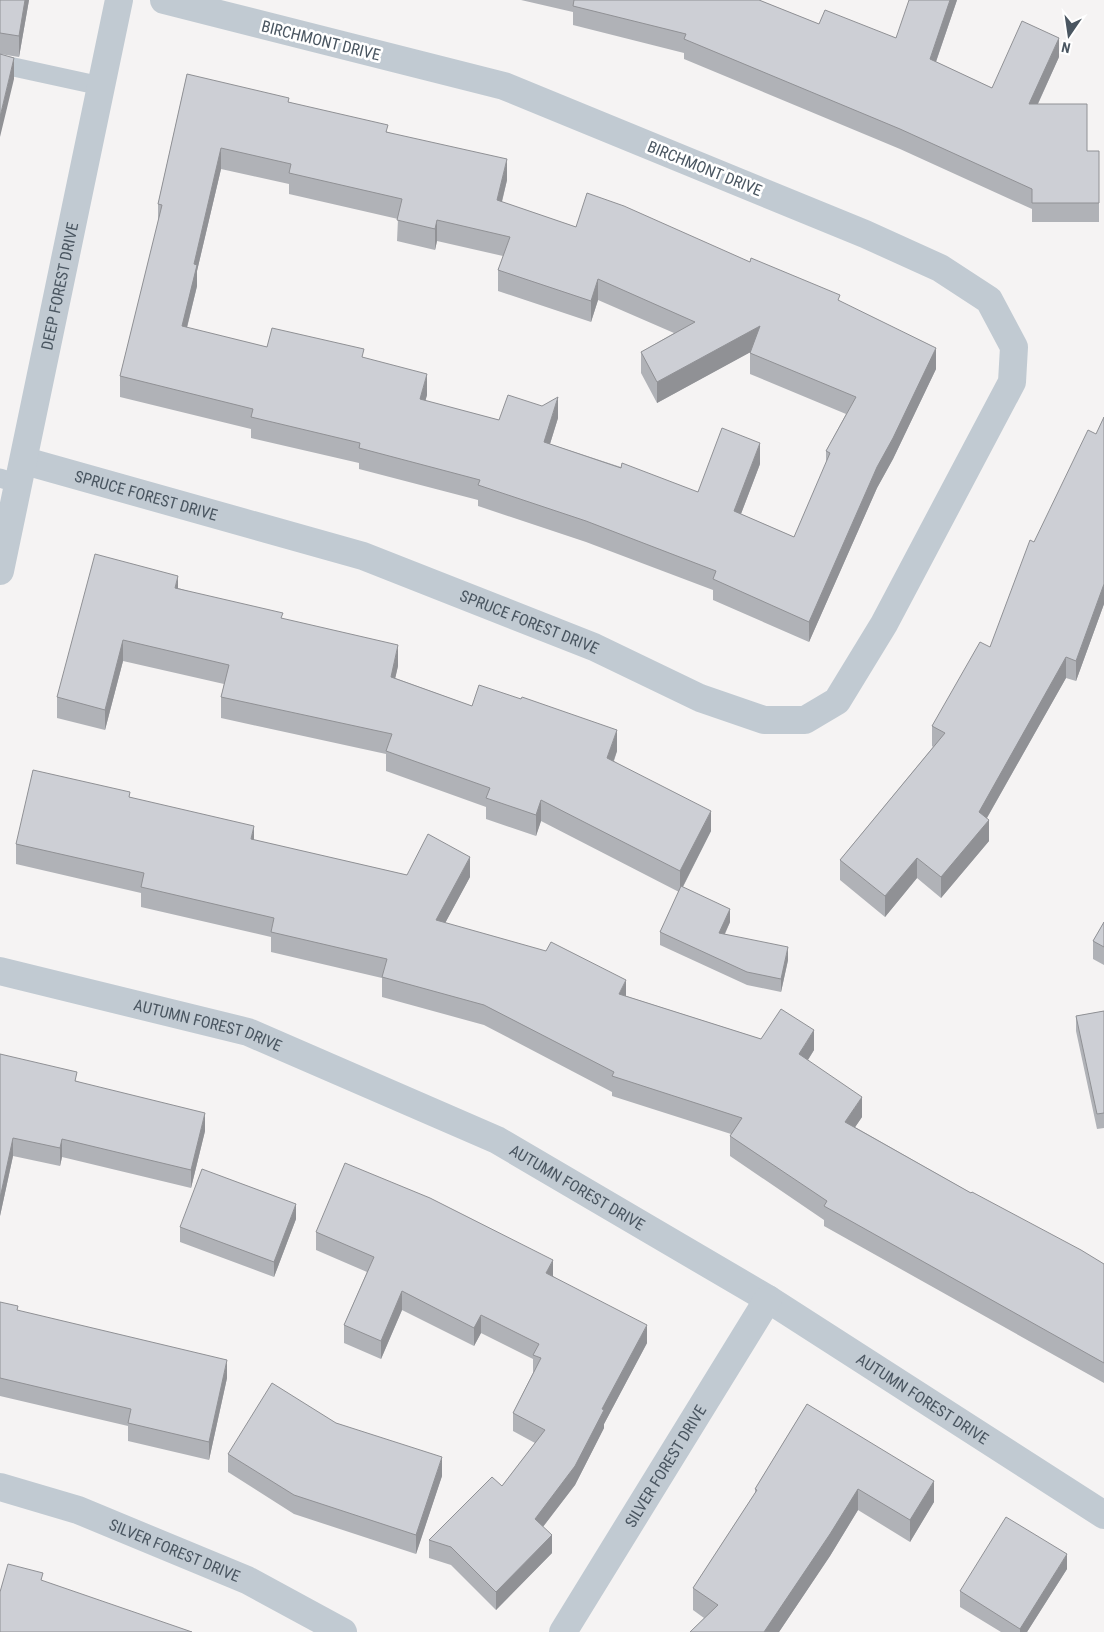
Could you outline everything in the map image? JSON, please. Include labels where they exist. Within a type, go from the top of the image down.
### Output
[{"type":"street","name":"DEEP FOREST DRIVE","points":[[0,571],[15,474],[119,0]]},
{"type":"street","name":"BIRCHMONT DRIVE","points":[[164,0],[504,86],[865,234],[940,268],[989,300],[1014,347],[1012,382],[934,528]]},
{"type":"street","name":"SPRUCE FOREST DRIVE","points":[[15,474],[363,556],[594,647],[700,698],[764,720],[804,720],[837,701],[884,624],[934,528]]},
{"type":"street","name":"AUTUMN FOREST DRIVE","points":[[0,970],[256,1036],[497,1140],[768,1299],[1104,1515]]},
{"type":"street","name":"SILVER FOREST DRIVE","points":[[563,1632],[768,1299]]},
{"type":"street","name":"SILVER FOREST DRIVE","points":[[0,1487],[78,1510],[248,1580],[343,1632]]},
{"type":"lane","points":[[0,64],[101,86]]},
{"type":"building","points":[[0,0],[25,0],[19,36],[0,33]]},
{"type":"building","points":[[574,0],[759,0],[819,24],[825,10],[896,38],[909,0],[950,0],[930,59],[992,88],[1022,21],[1059,38],[1029,104],[1087,104],[1087,151],[1099,151],[1099,203],[1032,203],[1032,189],[900,129],[684,39],[686,34],[573,6]]},
{"type":"building","points":[[0,54],[14,58],[0,117]]},
{"type":"building","points":[[187,74],[289,98],[288,102],[388,125],[386,132],[507,159],[497,200],[576,227],[587,193],[624,206],[750,262],[751,258],[840,295],[838,300],[936,348],[877,467],[809,622],[713,579],[716,571],[586,521],[478,485],[480,480],[359,448],[360,443],[251,417],[253,409],[120,376],[162,205],[158,204]],"holes":[[[221,148],[291,164],[289,173],[402,199],[397,220],[435,229],[437,220],[510,237],[498,270],[591,301],[598,279],[695,322],[641,352],[657,382],[760,326],[750,353],[856,397],[826,451],[830,453],[794,537],[734,511],[760,443],[722,428],[698,492],[622,463],[621,468],[544,442],[558,397],[542,406],[508,395],[499,420],[420,399],[427,374],[362,357],[364,349],[272,328],[267,347],[182,326],[197,265],[194,264]]]},
{"type":"building","points":[[1104,417],[1104,584],[1076,661],[1066,657],[979,812],[989,820],[941,877],[917,858],[885,896],[840,860],[945,733],[932,726],[980,642],[990,647],[1030,540],[1034,542],[1088,430],[1096,434]]},
{"type":"building","points":[[95,554],[178,576],[175,588],[283,613],[281,618],[398,645],[391,677],[472,706],[479,685],[521,699],[522,697],[617,730],[607,758],[711,811],[680,871],[541,800],[536,815],[486,798],[490,788],[386,751],[392,734],[221,697],[229,665],[123,640],[105,710],[57,697]]},
{"type":"building","points":[[33,770],[130,792],[129,797],[254,826],[251,839],[407,875],[428,834],[470,857],[436,920],[546,951],[551,942],[626,980],[619,994],[761,1039],[781,1009],[814,1030],[799,1054],[862,1097],[845,1122],[971,1193],[1081,1250],[1104,1264],[1104,1363],[824,1206],[827,1201],[730,1136],[742,1118],[612,1076],[614,1072],[484,1005],[382,977],[387,959],[271,932],[274,918],[141,887],[144,873],[16,844]]},
{"type":"building","points":[[681,886],[730,909],[719,933],[788,947],[781,979],[747,972],[660,932]]},
{"type":"building","points":[[1104,922],[1104,947],[1093,941]]},
{"type":"building","points":[[1104,1011],[1104,1113],[1097,1114],[1076,1016]]},
{"type":"building","points":[[0,1054],[77,1072],[75,1081],[205,1113],[191,1170],[62,1139],[60,1148],[13,1138],[0,1198]]},
{"type":"building","points":[[345,1163],[430,1198],[553,1260],[546,1273],[647,1325],[602,1409],[604,1410],[575,1466],[535,1519],[552,1535],[496,1592],[451,1547],[429,1540],[492,1477],[502,1486],[545,1430],[513,1413],[541,1358],[533,1355],[539,1344],[481,1315],[474,1328],[402,1291],[381,1341],[344,1325],[374,1257],[316,1232]]},
{"type":"building","points":[[202,1169],[296,1204],[274,1262],[180,1227]]},
{"type":"building","points":[[0,1302],[18,1306],[17,1310],[227,1360],[209,1442],[128,1423],[131,1409],[0,1378]]},
{"type":"building","points":[[272,1383],[336,1423],[442,1457],[416,1535],[294,1495],[228,1454]]},
{"type":"building","points":[[807,1404],[934,1481],[910,1520],[858,1489],[764,1632],[690,1632],[718,1605],[693,1588],[757,1490],[755,1489]]},
{"type":"building","points":[[1006,1517],[1067,1554],[1020,1629],[960,1591]]},
{"type":"building","points":[[8,1564],[43,1573],[41,1580],[192,1632],[0,1632],[0,1592]]}]
